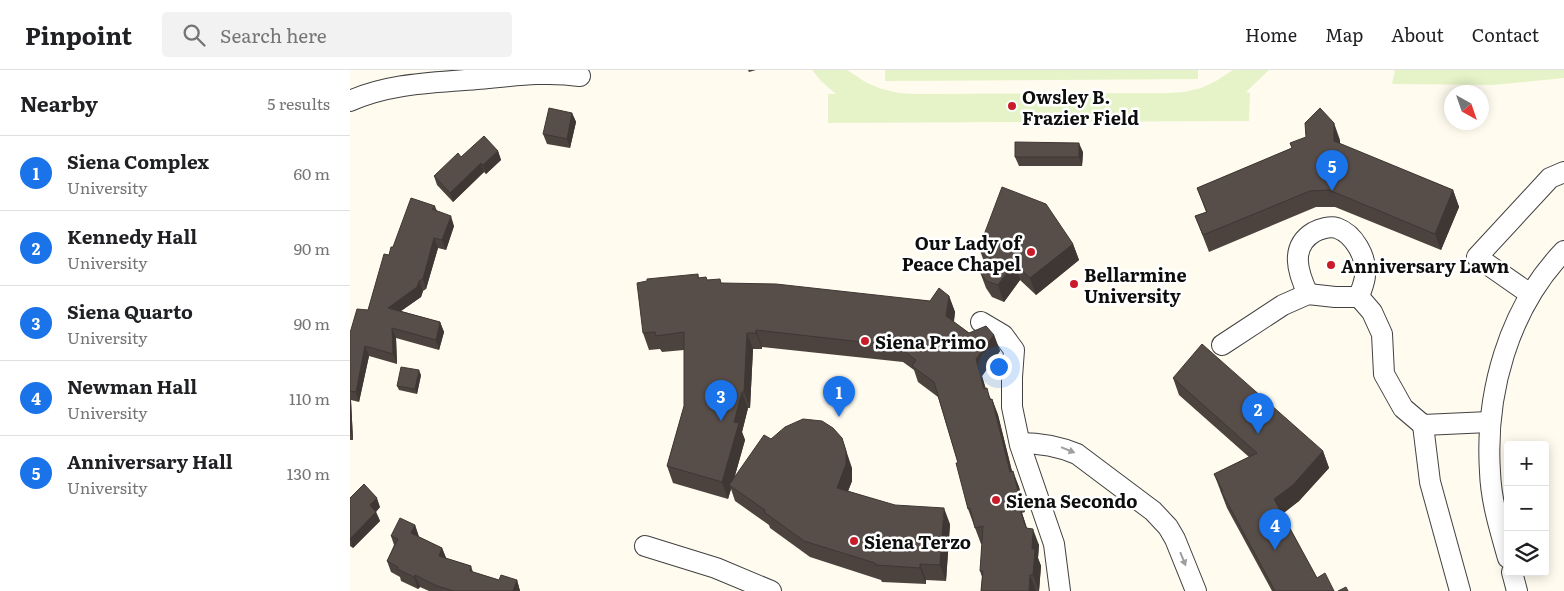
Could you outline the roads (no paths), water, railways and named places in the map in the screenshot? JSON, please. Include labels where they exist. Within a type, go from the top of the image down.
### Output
[{"type":"street","points":[[350,101],[368,93],[398,86],[528,74],[580,76]]},
{"type":"street","points":[[1530,294],[1477,257],[1550,178],[1564,172]]},
{"type":"street","points":[[1308,294],[1299,274],[1298,253],[1306,237],[1320,229],[1336,227],[1351,236],[1362,254],[1365,274],[1359,297]]},
{"type":"street","points":[[1504,543],[1497,518],[1490,474],[1489,422],[1498,380],[1511,335],[1530,294],[1551,264],[1564,251]]},
{"type":"street","points":[[1222,345],[1283,305],[1308,294],[1359,297],[1372,312],[1382,334],[1384,374],[1403,408],[1423,425],[1430,482],[1460,591]]},
{"type":"street","points":[[981,322],[1003,336],[1014,350],[1012,407],[1020,443],[1054,544],[1060,591]]},
{"type":"street","points":[[1423,425],[1489,422]]},
{"type":"street","points":[[1020,443],[1044,443],[1077,454],[1153,511],[1168,527],[1175,539],[1196,591]]},
{"type":"street","points":[[645,546],[716,568],[771,591]]},
{"type":"street","points":[[1513,576],[1517,591]]},
{"type":"place","name":"Owsley B. Frazier Field","points":[[1012,106]]},
{"type":"place","name":"Anniversary Hall","points":[[1332,191]]},
{"type":"place","name":"Our Lady of Peace Chapel","points":[[1031,252]]},
{"type":"place","name":"Anniversary Lawn","points":[[1331,265]]},
{"type":"place","name":"Bellarmine University","points":[[1074,284]]},
{"type":"place","name":"Siena Primo","points":[[865,341]]},
{"type":"place","name":"Siena Complex","points":[[839,417]]},
{"type":"place","name":"Siena Quarto","points":[[721,421]]},
{"type":"place","name":"Kennedy Hall","points":[[1258,434]]},
{"type":"place","name":"Siena Secondo","points":[[996,500]]},
{"type":"place","name":"Siena Terzo","points":[[854,541]]},
{"type":"place","name":"Newman Hall","points":[[1275,550]]}]
